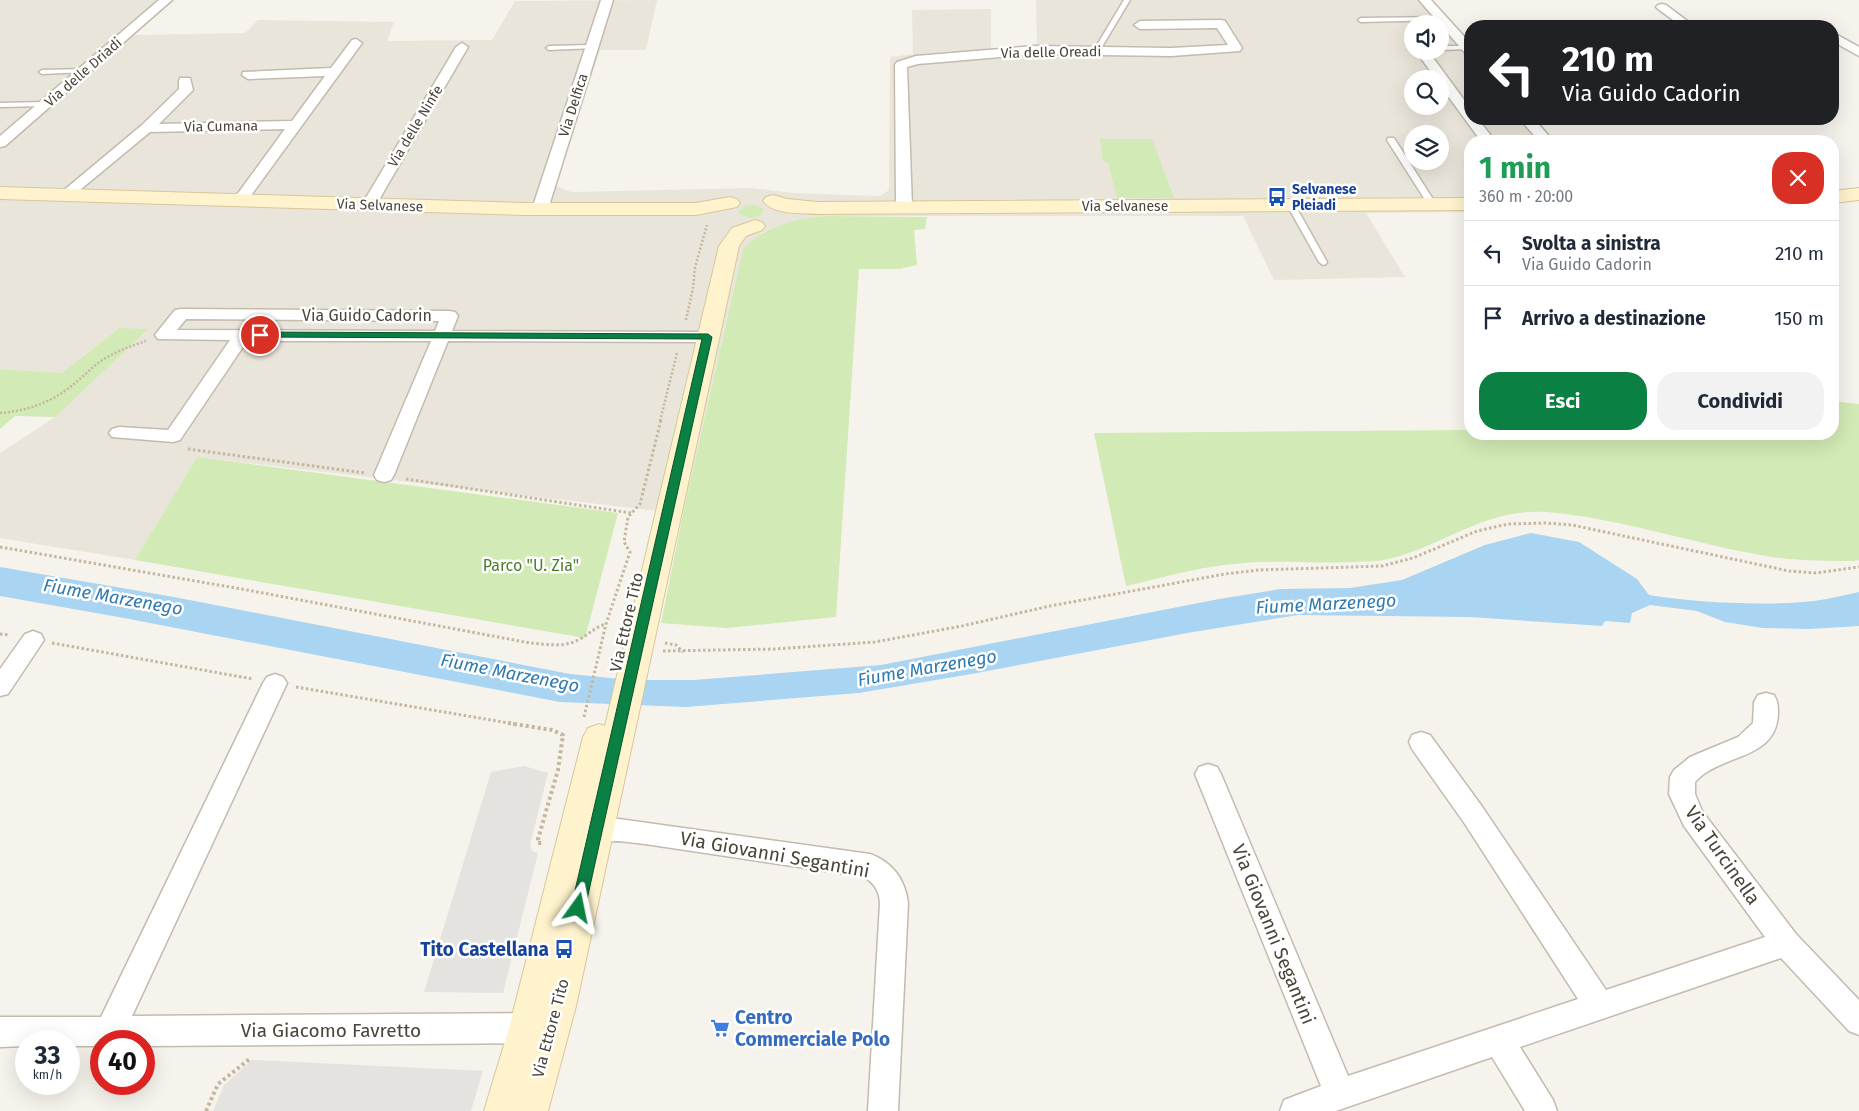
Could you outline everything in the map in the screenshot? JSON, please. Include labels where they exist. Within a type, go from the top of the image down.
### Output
[{"type":"street","name":"Via delle Driadi","points":[[3,138],[166,0]]},
{"type":"street","name":"Via Delfica","points":[[540,209],[607,0]]},
{"type":"street","points":[[1425,0],[1438,15]]},
{"type":"street","points":[[1662,7],[1680,20]]},
{"type":"street","name":"Via delle Oreadi","points":[[904,208],[901,65],[916,60],[1035,50],[1171,52],[1236,48],[1221,24],[1140,26]]},
{"type":"street","points":[[1449,27],[1464,43]]},
{"type":"street","points":[[1839,40],[1859,52]]},
{"type":"street","name":"Via Cumana","points":[[237,201],[245,193],[356,42]]},
{"type":"street","name":"Via delle Ninfe","points":[[367,205],[373,198],[462,47]]},
{"type":"street","points":[[1428,60],[1464,108]]},
{"type":"street","points":[[248,74],[334,72]]},
{"type":"street","points":[[64,196],[146,128],[186,90],[185,81]]},
{"type":"street","name":"Via Cumana","points":[[146,128],[295,125]]},
{"type":"street","points":[[1532,125],[1541,135]]},
{"type":"street","name":"Via Selvanese","points":[[0,194],[540,209],[696,209],[735,207]]},
{"type":"street","points":[[1839,196],[1859,194]]},
{"type":"street","name":"Via Selvanese","points":[[768,215],[817,208],[1464,204]]},
{"type":"street","points":[[735,207],[768,215],[736,225],[735,207]]},
{"type":"street","name":"Via Ettore Tito","points":[[528,1111],[540,1028],[575,835],[602,724],[627,658],[695,337],[718,244],[735,207]]},
{"type":"street","name":"Via Ettore Tito","points":[[695,337],[733,238],[768,215]]},
{"type":"street","name":"Via Guido Cadorin","points":[[164,335],[181,314],[449,316],[384,475]]},
{"type":"street","name":"Via Guido Cadorin","points":[[164,335],[695,337]]},
{"type":"street","points":[[119,432],[173,436],[242,335]]},
{"type":"street","points":[[0,687],[33,640]]},
{"type":"street","points":[[110,1030],[275,683]]},
{"type":"street","name":"Via Turcinella","points":[[1766,702],[1766,728],[1747,744],[1699,764],[1683,777],[1682,794],[1693,818],[1786,943],[1859,1021]]},
{"type":"street","points":[[1421,742],[1485,833],[1600,1006]]},
{"type":"street","name":"Via Giovanni Segantini","points":[[1208,774],[1340,1094]]},
{"type":"street","name":"Via Giovanni Segantini","points":[[575,835],[619,830],[645,833],[852,863],[870,866],[880,872],[893,890],[894,902],[883,1111]]},
{"type":"street","points":[[1295,1111],[1340,1094],[1786,943]]},
{"type":"street","name":"Via Ettore Tito","points":[[504,1111],[540,1028]]},
{"type":"street","name":"Via Giacomo Favretto","points":[[155,1031],[540,1028]]},
{"type":"street","name":"Via Giacomo Favretto","points":[[0,1032],[90,1031]]},
{"type":"street","points":[[1499,1040],[1542,1111]]},
{"type":"lane","points":[[1097,50],[1127,0]]},
{"type":"lane","points":[[1362,20],[1404,19]]},
{"type":"lane","points":[[549,48],[592,47]]},
{"type":"lane","points":[[1449,48],[1464,49]]},
{"type":"lane","points":[[42,72],[84,71]]},
{"type":"lane","points":[[0,105],[45,104]]},
{"type":"lane","points":[[1391,140],[1432,204]]},
{"type":"lane","points":[[1291,205],[1323,262]]},
{"type":"path","points":[[606,624],[630,552],[624,542],[628,516],[640,504],[695,337],[694,288],[698,255],[703,244]]},
{"type":"path","points":[[0,413],[23,412],[53,400],[67,390],[95,364],[108,356],[164,335]]},
{"type":"path","points":[[627,658],[875,642],[962,626],[1050,606],[1225,574],[1259,570],[1382,566],[1413,558],[1477,531],[1508,524],[1546,523],[1572,525],[1789,571],[1816,573],[1859,567]]},
{"type":"path","points":[[0,548],[247,590],[530,643],[557,644],[575,642],[600,625],[606,624]]},
{"type":"path","points":[[606,624],[627,658]]},
{"type":"path","points":[[602,724],[627,658]]},
{"type":"path","points":[[522,726],[552,730],[562,735],[563,741],[538,843],[575,835]]},
{"type":"path","points":[[206,1111],[218,1084],[244,1061],[254,1056]]},
{"type":"shaded area","points":[[0,0],[175,0],[134,35],[245,33],[258,20],[394,22],[387,41],[492,40],[515,1],[657,0],[646,50],[600,50],[556,186],[571,192],[751,188],[793,193],[880,196],[889,190],[890,57],[913,54],[912,10],[991,9],[991,50],[1037,47],[1036,0],[1431,0],[1444,15],[1404,15],[1404,60],[1449,60],[1449,20],[1464,37],[1464,125],[1542,125],[1551,135],[1464,135],[1464,212],[1366,213],[1405,277],[1274,280],[1243,216],[826,216],[781,225],[763,232],[743,249],[683,514],[197,457],[135,560],[0,538],[0,453],[55,417],[119,328],[62,373],[0,369]]},
{"type":"shaded area","points":[[524,766],[548,773],[530,845],[532,851],[538,853],[503,993],[424,992],[491,772]]},
{"type":"shaded area","points":[[252,1060],[483,1071],[471,1111],[213,1111],[224,1085]]},
{"type":"green space","points":[[1100,139],[1152,139],[1174,198],[1117,198],[1108,162],[1103,162]]},
{"type":"green space","points":[[756,205],[763,209],[761,215],[751,218],[739,214],[739,211],[745,206]]},
{"type":"green space","points":[[826,216],[927,217],[925,229],[914,230],[917,265],[900,269],[859,269],[836,617],[727,628],[661,623],[683,514],[743,249],[751,241],[770,229],[803,219]]},
{"type":"green space","points":[[119,328],[148,329],[55,417],[15,416],[0,429],[0,369],[62,373]]},
{"type":"green space","points":[[1839,402],[1859,404],[1859,560],[1803,560],[1772,557],[1603,520],[1546,512],[1523,512],[1482,522],[1425,547],[1384,560],[1230,564],[1126,586],[1094,433],[1464,430],[1464,440],[1839,440]]},
{"type":"green space","name":"Parco \"U. Zia\"","points":[[197,457],[618,513],[585,638],[135,560]]},
{"type":"water","name":"Fiume Marzenego","points":[[1531,533],[1579,542],[1637,579],[1649,595],[1710,602],[1795,603],[1859,592],[1859,626],[1809,629],[1763,628],[1725,622],[1697,611],[1650,605],[1632,613],[1630,623],[1605,621],[1602,626],[1470,617],[1298,615],[1187,633],[977,673],[859,693],[686,707],[560,702],[0,596],[0,567],[174,597],[570,674],[631,680],[694,680],[881,665],[1219,599],[1281,589],[1350,588],[1402,580],[1485,545]]},
{"type":"place","name":"Selvanese Pleiadi","points":[[1277,197]]},
{"type":"place","name":"Tito Castellana","points":[[564,949]]},
{"type":"place","name":"Centro Commerciale Polo","points":[[720,1028]]},
{"type":"route","points":[[260,335],[708,337],[578,908]]}]
